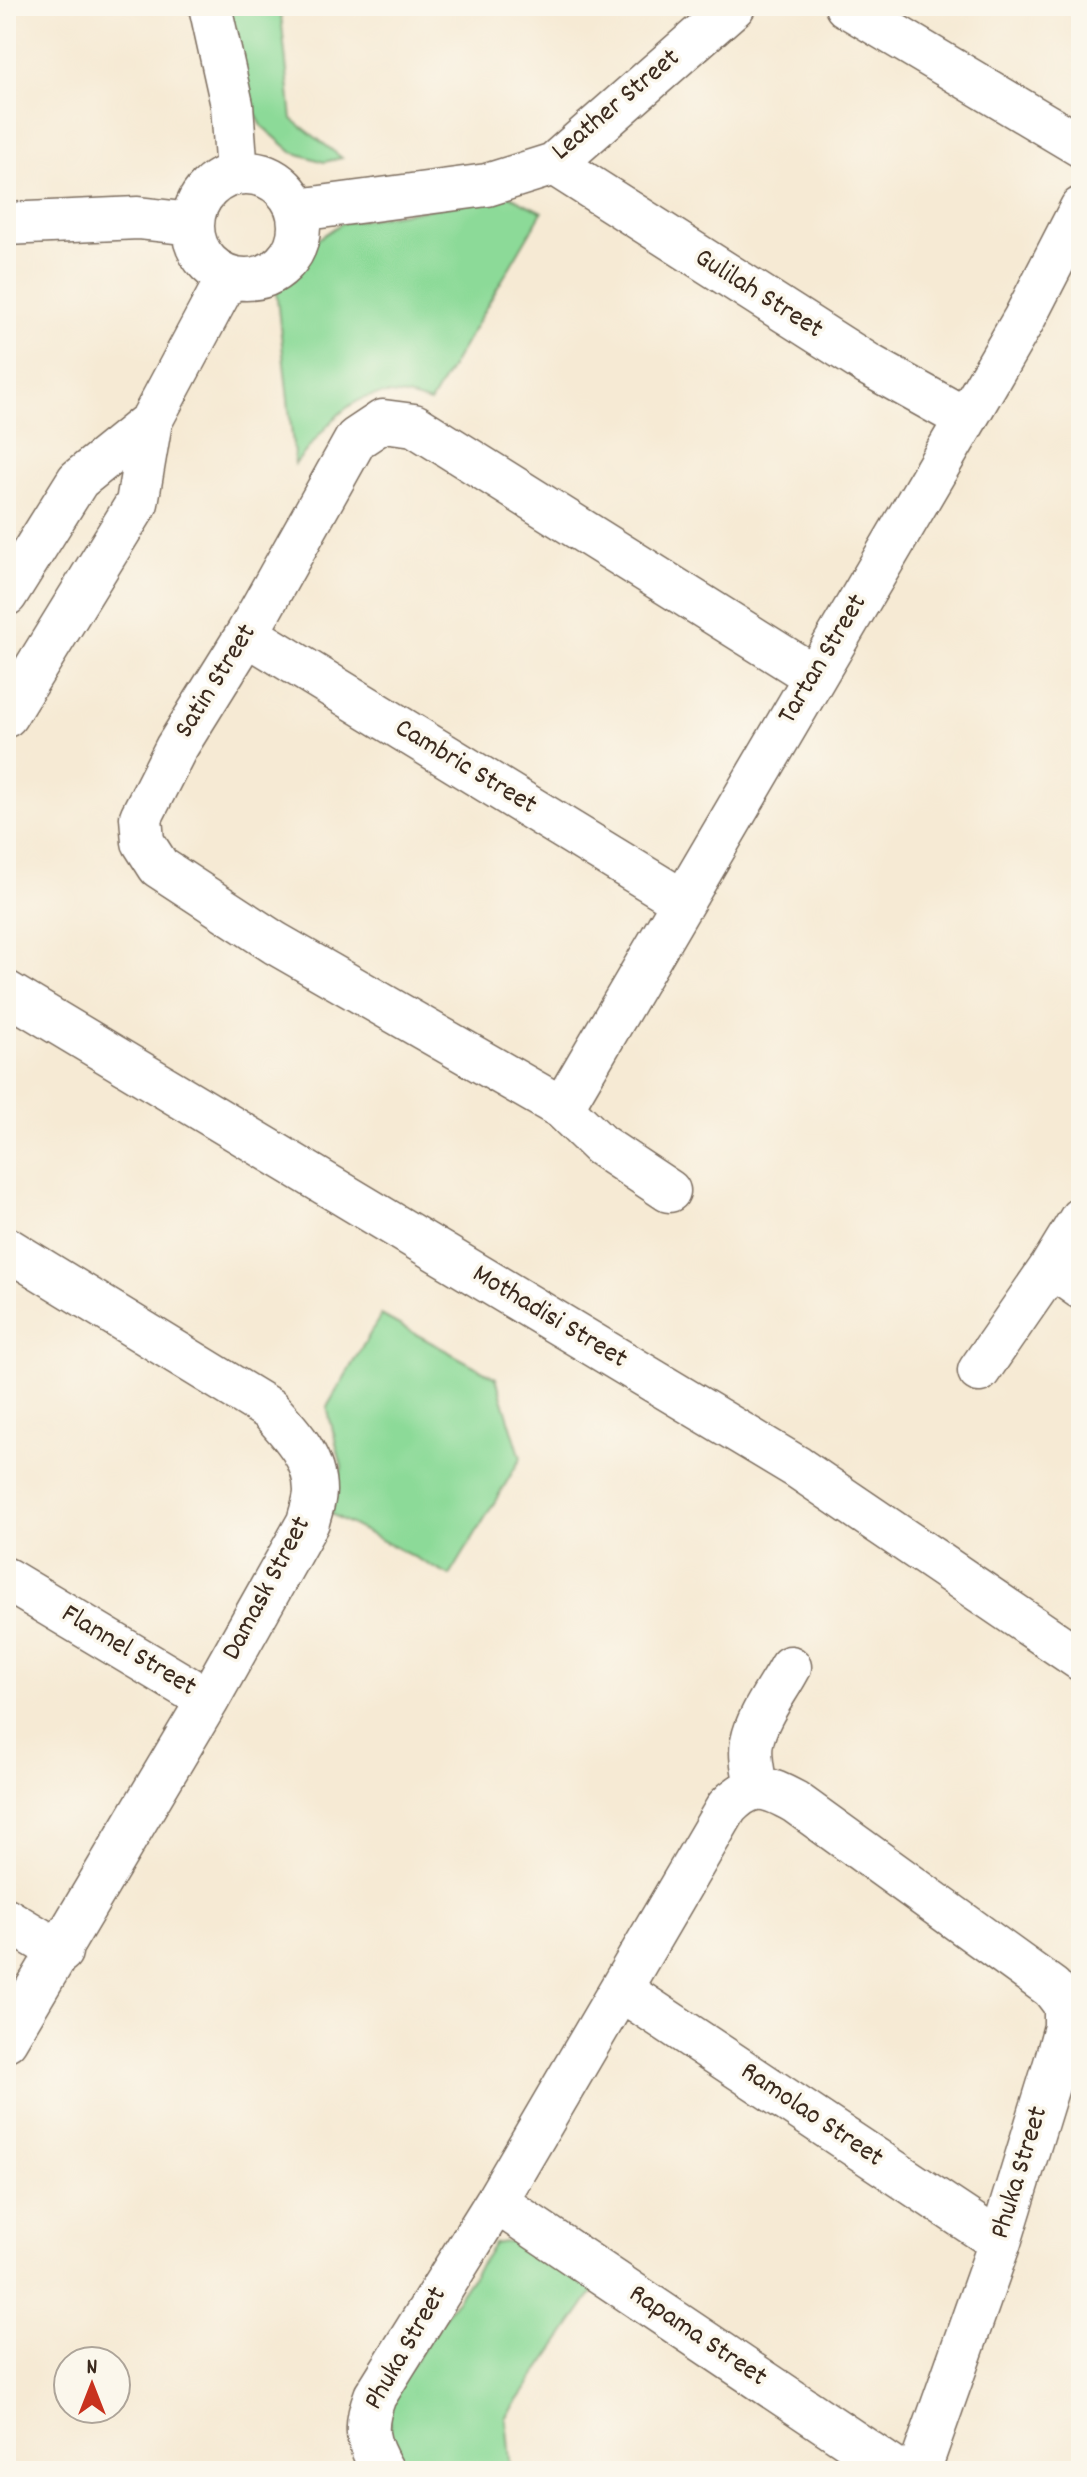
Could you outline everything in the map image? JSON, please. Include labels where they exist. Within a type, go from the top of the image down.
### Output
[{"type":"street","points":[[210,6],[232,105],[237,174]]},
{"type":"street","name":"Leather Street","points":[[298,210],[487,185],[554,164],[734,6]]},
{"type":"street","points":[[846,6],[1081,146]]},
{"type":"street","name":"Gulilah Street","points":[[554,164],[869,365],[966,419]]},
{"type":"street","points":[[252,173],[267,177],[291,196],[298,210],[300,227],[297,244],[289,259],[262,278],[245,280],[228,277],[213,269],[202,256],[195,240],[192,224],[197,206],[206,191],[220,180],[237,174],[252,173]]},
{"type":"street","name":"Tartan Street","points":[[562,1108],[1024,319],[1081,208]]},
{"type":"street","points":[[6,224],[138,218],[192,224]]},
{"type":"street","points":[[6,716],[137,503],[151,421],[228,277]]},
{"type":"street","points":[[6,595],[78,480],[151,421]]},
{"type":"street","name":"Satin Street","points":[[669,1191],[600,1145],[562,1108],[275,943],[159,867],[143,842],[141,817],[176,748],[247,634],[356,439],[383,421],[414,425],[814,676]]},
{"type":"street","name":"Cambric Street","points":[[247,634],[683,901]]},
{"type":"street","name":"Mothadisi Street","points":[[6,992],[797,1467],[1081,1660]]},
{"type":"street","points":[[979,1371],[1066,1278],[1081,1218]]},
{"type":"street","name":"Damask Street","points":[[6,1248],[269,1409],[298,1440],[311,1466],[315,1492],[308,1522],[208,1700],[6,2040]]},
{"type":"street","name":"Flannel Street","points":[[6,1579],[208,1700]]},
{"type":"street","points":[[756,1787],[751,1758],[752,1742],[756,1728],[790,1667]]},
{"type":"street","name":"Phuka Street","points":[[383,2471],[370,2449],[366,2419],[375,2396],[496,2202],[727,1807],[740,1794],[756,1787],[779,1793],[795,1802],[1052,1988],[1065,2005],[1065,2027],[1056,2060],[1000,2242],[919,2471]]},
{"type":"street","points":[[6,1919],[61,1952]]},
{"type":"street","name":"Ramolao Street","points":[[621,1990],[1000,2242]]},
{"type":"street","name":"Rapama Street","points":[[496,2202],[897,2471]]},
{"type":"green space","points":[[224,6],[280,6],[292,119],[342,158],[324,162],[292,152],[262,126],[245,94]]},
{"type":"green space","points":[[510,196],[542,212],[430,403],[385,394],[367,397],[338,416],[295,464],[275,280],[312,243],[342,223]]},
{"type":"green space","points":[[381,1315],[496,1378],[521,1458],[450,1576],[331,1514],[342,1467],[327,1407]]},
{"type":"green space","points":[[516,2240],[595,2290],[506,2418],[511,2471],[417,2471],[398,2457],[390,2434],[389,2415],[396,2388],[494,2244]]}]
